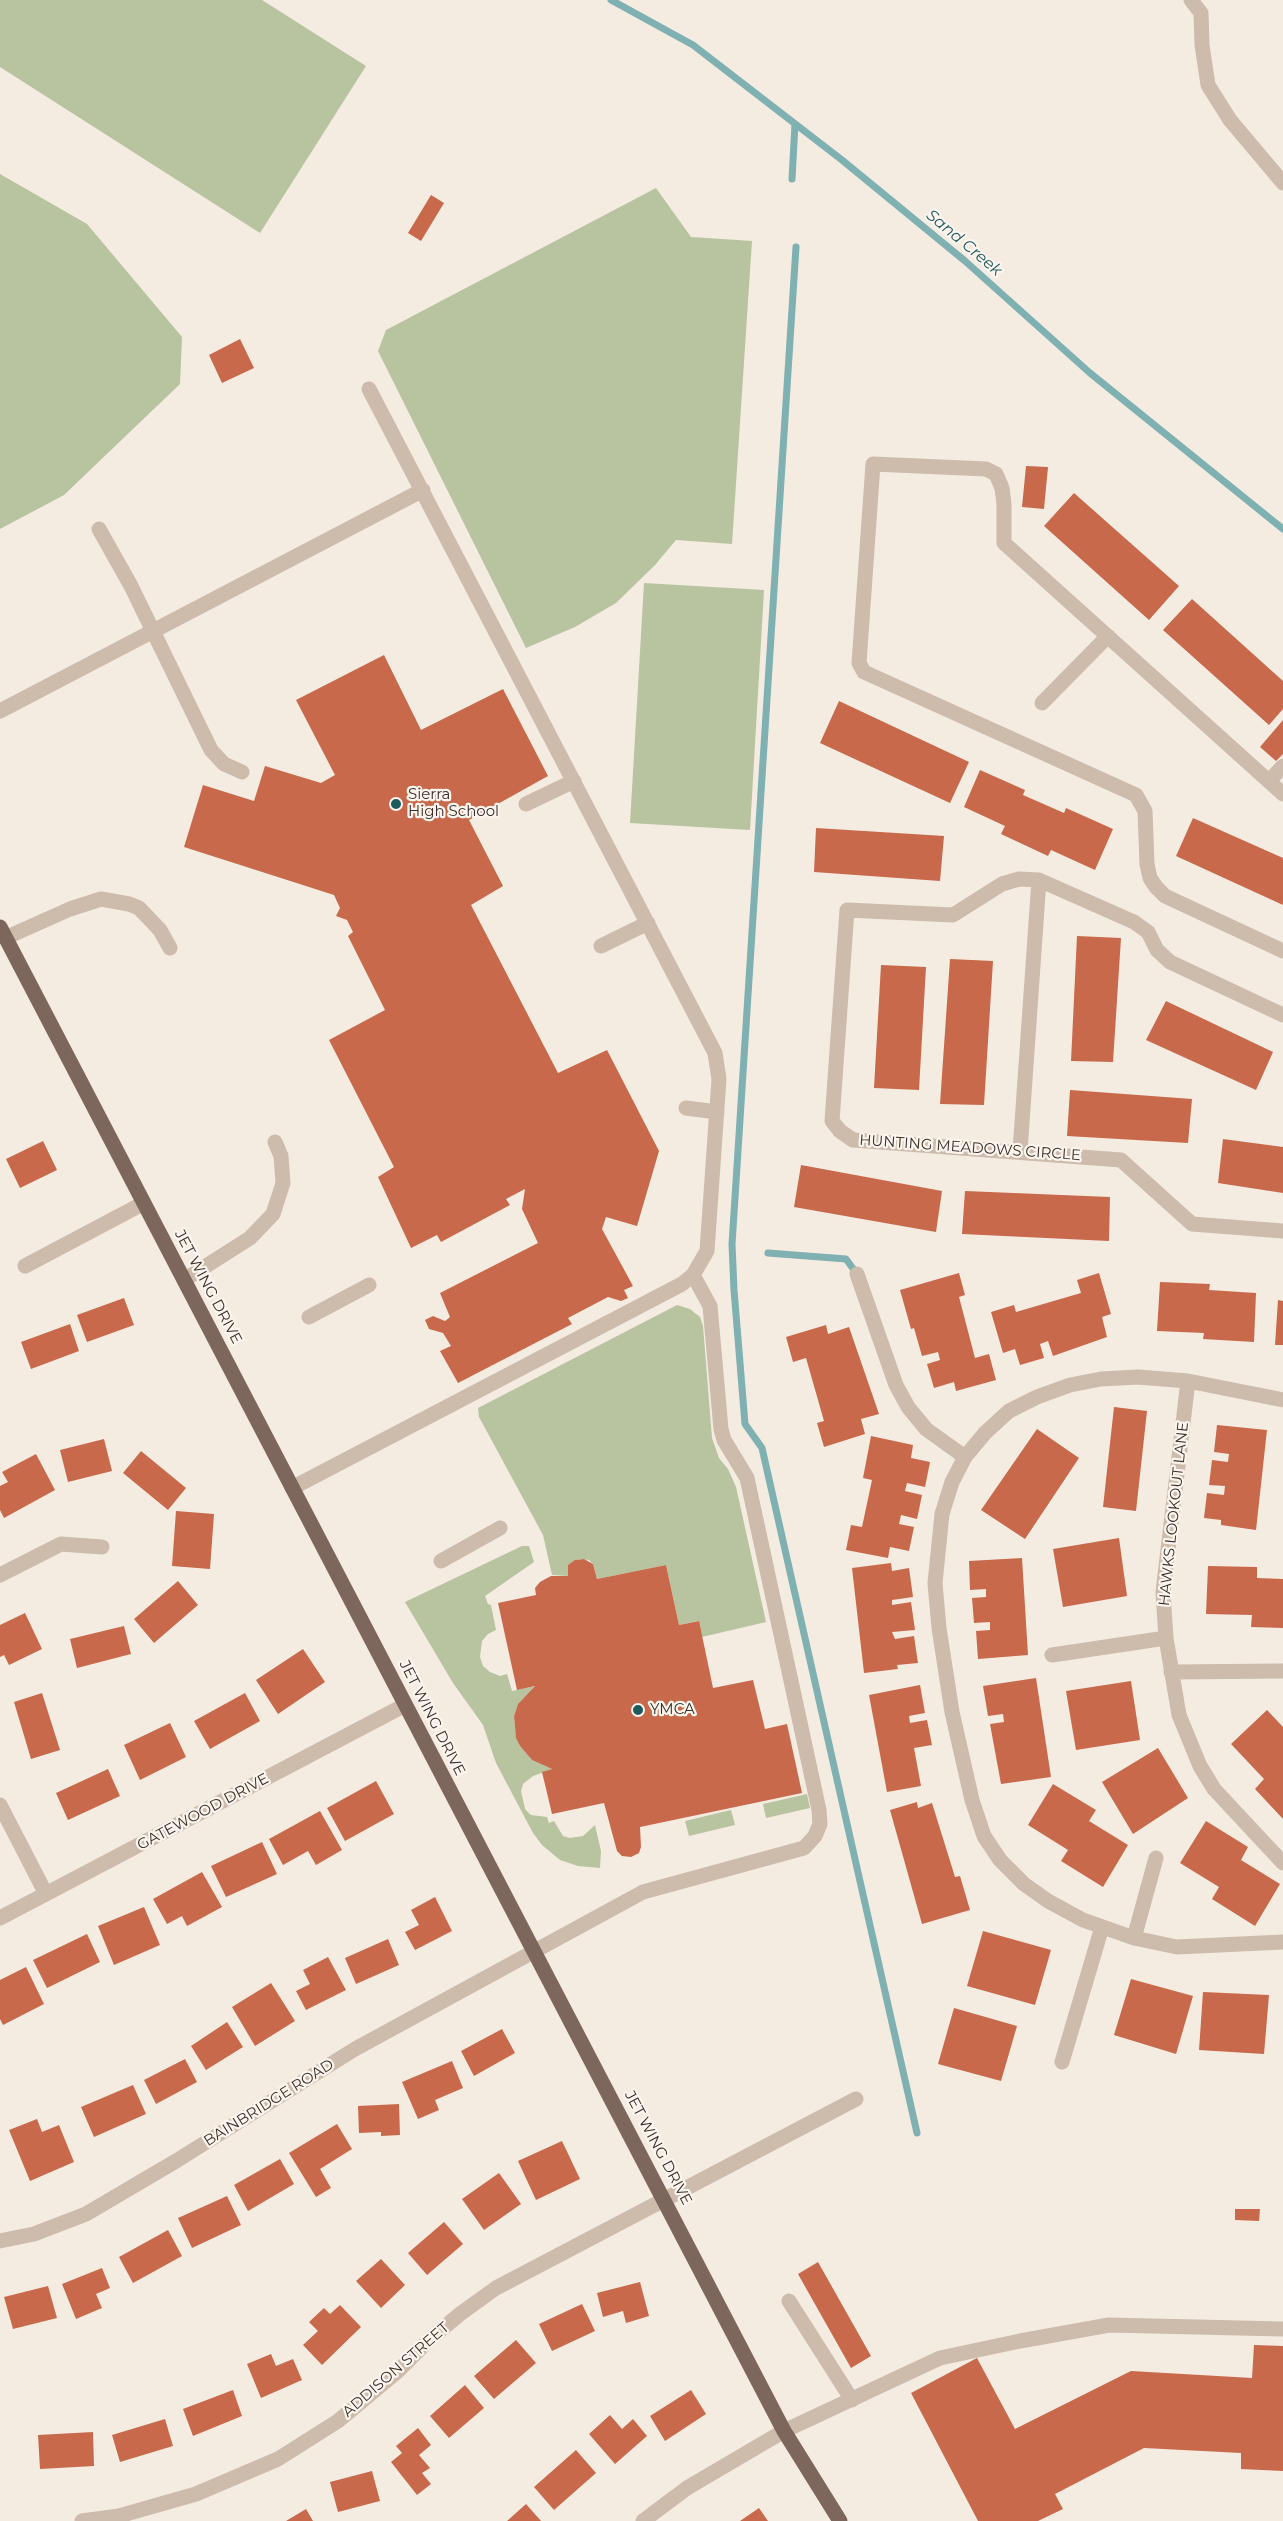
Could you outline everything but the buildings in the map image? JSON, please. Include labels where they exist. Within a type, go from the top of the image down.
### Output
[{"type":"main road","name":"JET WING DRIVE","points":[[4,941],[144,1203],[784,2431],[840,2521]]},
{"type":"street","points":[[1191,0],[1201,13],[1202,45],[1208,85],[1230,120],[1283,183]]},
{"type":"street","points":[[292,1488],[682,1284],[693,1275],[707,1251],[717,1112],[719,1079],[716,1053],[369,389]]},
{"type":"street","points":[[1283,794],[1004,543],[1004,504],[1002,488],[996,474],[986,470],[873,464],[859,663],[864,672],[1136,795],[1145,811],[1150,878],[1156,887],[1165,896],[1283,951]]},
{"type":"street","points":[[0,711],[423,490]]},
{"type":"street","points":[[99,529],[131,586],[211,750],[224,764],[242,772]]},
{"type":"street","points":[[1042,704],[1108,636]]},
{"type":"street","points":[[1269,781],[1283,766]]},
{"type":"street","points":[[526,804],[574,781]]},
{"type":"street","name":"HUNTING MEADOWS CIRCLE","points":[[1283,1015],[1170,962],[1157,950],[1148,932],[1134,922],[1039,880],[1019,879],[1002,884],[952,915],[847,910],[832,1121],[840,1131],[853,1140],[1121,1160],[1192,1224],[1283,1231]]},
{"type":"street","points":[[1020,1151],[1039,880]]},
{"type":"street","points":[[4,941],[88,902],[101,899],[116,900],[139,908],[160,930],[170,948]]},
{"type":"street","points":[[602,946],[648,923]]},
{"type":"street","points":[[686,1108],[717,1112]]},
{"type":"street","points":[[184,1280],[249,1238],[273,1214],[283,1183],[281,1155],[275,1142]]},
{"type":"street","points":[[25,1266],[144,1203]]},
{"type":"street","points":[[857,1274],[896,1385],[908,1407],[926,1429],[964,1457]]},
{"type":"street","name":"BAINBRIDGE ROAD","points":[[0,2241],[34,2234],[86,2214],[176,2161],[355,2049],[643,1892],[804,1848],[816,1836],[820,1824],[817,1798],[747,1478],[724,1440],[710,1305],[693,1275]]},
{"type":"street","points":[[309,1317],[369,1285]]},
{"type":"street","points":[[1283,1400],[1188,1381],[1138,1377],[1101,1379],[1070,1385],[1037,1396],[1009,1411],[964,1457],[952,1482],[942,1514],[936,1583],[939,1628],[952,1712],[972,1800],[984,1836],[1000,1860],[1024,1884],[1048,1901],[1083,1920],[1134,1938],[1177,1947],[1283,1942]]},
{"type":"street","name":"HAWKS LOOKOUT LANE","points":[[1188,1381],[1163,1592],[1166,1638],[1179,1715],[1200,1766],[1214,1789],[1283,1863]]},
{"type":"street","points":[[441,1561],[500,1528]]},
{"type":"street","points":[[0,1575],[61,1544],[102,1547]]},
{"type":"street","points":[[1052,1655],[1166,1638]]},
{"type":"street","points":[[1171,1672],[1283,1671]]},
{"type":"street","name":"GATEWOOD DRIVE","points":[[0,1918],[405,1705]]},
{"type":"street","points":[[0,1805],[46,1894]]},
{"type":"street","points":[[1134,1938],[1156,1858]]},
{"type":"street","points":[[1062,2062],[1102,1927]]},
{"type":"street","name":"ADDISON STREET","points":[[82,2521],[119,2516],[196,2494],[278,2459],[345,2415],[398,2371],[437,2333],[496,2288],[856,2099]]},
{"type":"street","points":[[789,2301],[852,2400]]},
{"type":"street","points":[[643,2521],[687,2488],[784,2431],[940,2358],[1109,2325],[1283,2329]]},
{"type":"green space","points":[[0,0],[262,0],[366,66],[260,233],[0,67]]},
{"type":"green space","points":[[0,174],[87,224],[182,337],[180,384],[64,495],[0,529]]},
{"type":"green space","points":[[656,188],[691,237],[752,241],[732,544],[676,540],[655,565],[616,603],[575,627],[526,648],[378,351],[386,330]]},
{"type":"green space","points":[[644,583],[764,590],[750,830],[630,823]]},
{"type":"green space","points":[[677,1305],[690,1309],[700,1317],[703,1326],[712,1438],[719,1458],[728,1469],[736,1487],[766,1622],[702,1637],[698,1621],[679,1625],[666,1565],[597,1579],[593,1564],[589,1560],[579,1559],[568,1565],[568,1576],[552,1575],[543,1535],[479,1417],[478,1408]]},
{"type":"green space","points":[[522,1546],[529,1546],[534,1562],[485,1596],[488,1604],[491,1605],[496,1630],[482,1641],[480,1657],[483,1666],[490,1672],[500,1676],[507,1674],[512,1691],[535,1686],[518,1704],[514,1716],[516,1737],[520,1746],[532,1760],[552,1769],[533,1776],[523,1784],[521,1791],[525,1809],[531,1815],[547,1817],[549,1823],[554,1821],[563,1836],[570,1838],[583,1836],[595,1825],[601,1851],[600,1868],[578,1866],[560,1860],[542,1845],[533,1833],[496,1763],[483,1725],[453,1683],[405,1602]]},
{"type":"green space","points":[[807,1794],[810,1808],[766,1818],[763,1804]]},
{"type":"green space","points":[[731,1810],[735,1825],[689,1836],[685,1821]]},
{"type":"waterway","name":"Sand Creek","points":[[611,0],[693,45],[842,160],[965,261],[1090,373],[1283,529]]},
{"type":"waterway","points":[[792,179],[795,124]]},
{"type":"waterway","points":[[796,247],[732,1244],[734,1290],[745,1424],[762,1448],[917,2133]]},
{"type":"waterway","points":[[768,1253],[846,1259],[857,1274]]},
{"type":"place","name":"Sierra High School","points":[[396,804]]},
{"type":"place","name":"YMCA","points":[[638,1710]]}]
